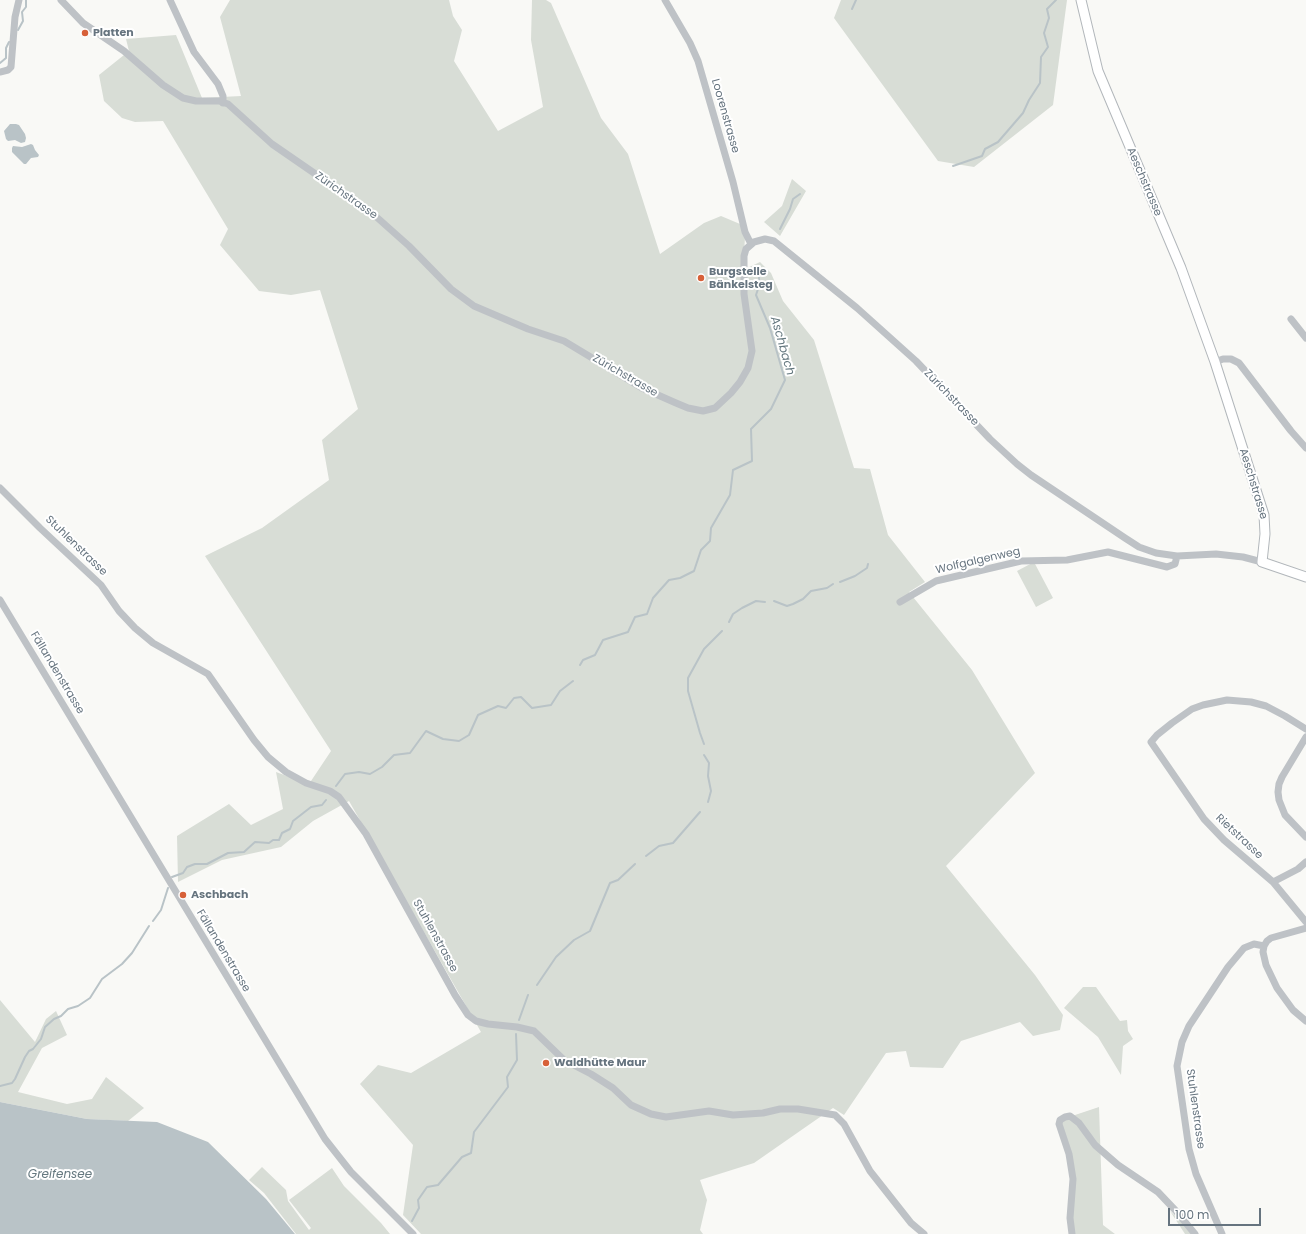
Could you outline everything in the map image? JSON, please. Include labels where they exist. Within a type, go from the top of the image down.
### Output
[{"type":"main road","name":"Aeschstrasse","points":[[1081,0],[1093,55],[1100,76],[1181,268],[1215,362],[1264,515],[1265,534],[1262,562]]},
{"type":"main road","name":"Zürichstrasse","points":[[1262,562],[1306,577]]},
{"type":"street","points":[[0,72],[8,70],[11,67],[15,17],[19,0]]},
{"type":"street","name":"Zürichstrasse","points":[[61,0],[83,23],[124,51],[163,85],[183,98],[196,101],[214,101],[223,103],[232,108],[272,144],[372,213],[409,246],[451,289],[474,306],[528,329],[564,341],[642,388],[688,408],[703,411],[715,408],[740,382],[748,368],[752,351],[744,294],[744,256],[746,249],[751,244],[759,240],[774,241],[857,308],[916,361],[990,439],[1031,474],[1139,547],[1156,553],[1177,556],[1216,554],[1243,557],[1262,562]]},
{"type":"street","points":[[170,0],[194,52],[218,84],[223,103]]},
{"type":"street","name":"Loorenstrasse","points":[[665,0],[690,43],[698,61],[733,182],[745,232],[751,244]]},
{"type":"street","points":[[1291,319],[1306,338]]},
{"type":"street","points":[[1215,362],[1223,359],[1231,359],[1239,363],[1291,431],[1306,448]]},
{"type":"street","name":"Stuhlenstrasse","points":[[0,488],[101,585],[119,610],[135,628],[153,643],[208,674],[254,740],[268,757],[286,772],[306,784],[330,791],[339,797],[366,834],[455,995],[468,1015],[476,1021],[488,1024],[517,1027],[534,1031],[564,1060],[591,1074],[613,1088],[631,1105],[651,1114],[666,1116],[709,1111],[733,1115],[763,1113],[780,1109],[798,1109],[835,1115],[844,1124],[870,1171],[911,1223],[924,1234]]},
{"type":"street","name":"Wolfgalgenweg","points":[[900,602],[936,581],[1021,561],[1067,560],[1108,552],[1167,567],[1175,564],[1177,556]]},
{"type":"street","name":"Fällandenstrasse","points":[[0,600],[325,1139],[351,1172],[413,1234]]},
{"type":"street","name":"Rietstrasse","points":[[1306,729],[1266,706],[1251,702],[1227,700],[1192,709],[1157,735],[1151,742],[1204,819],[1224,840],[1273,882],[1306,922]]},
{"type":"street","points":[[1306,737],[1282,777],[1278,792],[1279,800],[1285,815],[1306,837]]},
{"type":"street","points":[[1273,882],[1298,869],[1306,862]]},
{"type":"street","points":[[1306,928],[1276,936],[1267,941],[1264,946],[1264,957],[1277,988],[1293,1010],[1306,1021]]},
{"type":"street","name":"Stuhlenstrasse","points":[[1222,1234],[1196,1174],[1189,1149],[1177,1066],[1182,1042],[1189,1026],[1228,967],[1244,948],[1254,944],[1264,946]]},
{"type":"street","points":[[1072,1234],[1070,1218],[1073,1179],[1069,1154],[1059,1124],[1060,1120],[1070,1116],[1079,1123],[1095,1145],[1118,1165],[1158,1192],[1195,1234]]},
{"type":"shaded area","points":[[230,0],[449,0],[453,16],[462,30],[454,61],[498,131],[543,107],[531,40],[532,0],[546,0],[551,3],[601,118],[628,154],[660,254],[704,223],[721,216],[740,224],[745,237],[743,270],[760,262],[771,273],[783,301],[814,340],[854,468],[870,469],[888,535],[925,582],[909,592],[972,670],[1035,773],[946,866],[1035,975],[1063,1015],[1060,1030],[1033,1036],[1020,1022],[961,1041],[943,1068],[910,1067],[906,1051],[886,1053],[844,1115],[833,1108],[754,1163],[700,1180],[707,1200],[700,1230],[703,1234],[421,1234],[403,1215],[413,1145],[360,1084],[378,1065],[411,1073],[481,1032],[349,801],[313,821],[281,847],[222,860],[178,882],[177,836],[229,804],[251,825],[283,809],[276,772],[309,784],[331,751],[205,556],[262,528],[329,480],[322,440],[358,409],[320,290],[291,295],[259,291],[220,245],[228,229],[163,121],[135,122],[122,118],[104,101],[99,75],[129,51],[126,39],[176,35],[202,98],[241,96],[220,17]]},
{"type":"shaded area","points":[[841,0],[1067,0],[1053,105],[974,167],[938,161],[834,18]]},
{"type":"shaded area","points":[[792,179],[806,191],[780,236],[764,222],[782,206]]},
{"type":"shaded area","points":[[1034,562],[1053,598],[1036,607],[1017,571]]},
{"type":"shaded area","points":[[1083,987],[1096,987],[1120,1021],[1127,1020],[1128,1031],[1133,1039],[1123,1046],[1121,1075],[1098,1037],[1064,1008]]},
{"type":"shaded area","points":[[0,1000],[35,1042],[46,1019],[56,1011],[67,1035],[42,1048],[18,1092],[67,1104],[92,1099],[106,1077],[144,1108],[128,1121],[87,1119],[0,1102]]},
{"type":"shaded area","points":[[1099,1107],[1103,1225],[1115,1234],[1072,1234],[1073,1179],[1060,1120]]},
{"type":"shaded area","points":[[262,1167],[286,1190],[288,1201],[309,1230],[311,1228],[289,1200],[332,1168],[344,1186],[390,1234],[296,1234],[264,1193],[249,1180]]},
{"type":"shaded area","points":[[1170,1211],[1194,1234],[1185,1234]]},
{"type":"water","points":[[10,124],[19,125],[25,134],[25,142],[21,143],[15,140],[8,141],[6,139],[4,131]]},
{"type":"water","points":[[31,144],[39,155],[38,157],[31,158],[26,164],[24,164],[12,152],[12,148],[13,146],[22,147]]},
{"type":"water","name":"Greifensee","points":[[0,1102],[87,1119],[157,1122],[208,1142],[266,1199],[295,1234],[0,1234]]},
{"type":"waterway","points":[[18,30],[23,21],[22,12],[26,7],[26,0]]},
{"type":"waterway","points":[[852,9],[856,0]]},
{"type":"waterway","name":"Aschbach","points":[[953,166],[982,156],[985,149],[998,142],[1023,113],[1040,83],[1041,57],[1048,47],[1044,33],[1049,18],[1047,9],[1056,0]]},
{"type":"waterway","points":[[0,63],[6,58],[6,48],[9,42]]},
{"type":"waterway","name":"Aschbach","points":[[780,229],[790,209],[793,199],[800,194]]},
{"type":"waterway","name":"Aschbach","points":[[580,665],[583,660],[595,655],[603,640],[628,632],[635,617],[647,614],[653,598],[669,580],[680,578],[694,571],[701,550],[710,541],[711,528],[730,495],[733,470],[752,461],[751,429],[771,409],[785,380],[770,328],[756,295],[759,286],[759,273]]},
{"type":"waterway","points":[[840,582],[855,576],[867,568],[868,564]]},
{"type":"waterway","points":[[774,601],[787,606],[803,599],[811,591],[827,588],[833,584]]},
{"type":"waterway","points":[[729,622],[733,614],[742,608],[756,601],[765,602]]},
{"type":"waterway","points":[[704,744],[688,691],[688,678],[704,649],[722,631]]},
{"type":"waterway","name":"Aschbach","points":[[336,786],[345,774],[359,772],[370,774],[382,767],[394,755],[410,753],[426,731],[443,739],[459,741],[469,735],[478,715],[498,706],[506,708],[514,698],[521,697],[532,708],[551,705],[560,691],[573,681]]},
{"type":"waterway","points":[[704,755],[709,763],[708,776],[711,791],[708,802]]},
{"type":"waterway","name":"Aschbach","points":[[172,877],[183,873],[187,867],[195,864],[207,864],[228,853],[244,852],[255,842],[269,843],[273,840],[279,840],[282,833],[290,829],[293,821],[311,807],[322,805],[326,800]]},
{"type":"waterway","points":[[646,856],[659,846],[673,843],[700,812]]},
{"type":"waterway","points":[[537,985],[556,957],[574,940],[590,931],[610,883],[618,880],[635,864]]},
{"type":"waterway","name":"Aschbach","points":[[153,921],[161,910],[168,888]]},
{"type":"waterway","name":"Aschbach","points":[[0,1086],[12,1083],[25,1057],[41,1039],[45,1027],[68,1009],[78,1006],[90,998],[102,979],[122,964],[132,953],[149,926]]},
{"type":"waterway","points":[[519,1020],[528,995]]},
{"type":"waterway","points":[[412,1221],[419,1208],[418,1200],[427,1187],[438,1185],[462,1157],[471,1153],[474,1132],[508,1087],[507,1077],[517,1060],[516,1034]]},
{"type":"place","name":"Platten","points":[[85,33]]},
{"type":"place","name":"Burgstelle Bänkelsteg","points":[[701,278]]},
{"type":"place","name":"Aschbach","points":[[183,895]]},
{"type":"place","name":"Waldhütte Maur","points":[[546,1063]]}]
